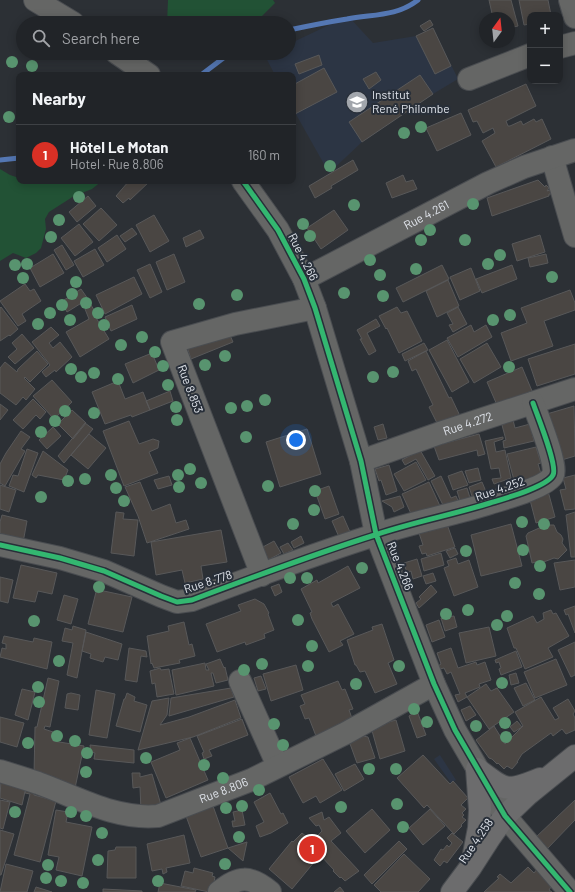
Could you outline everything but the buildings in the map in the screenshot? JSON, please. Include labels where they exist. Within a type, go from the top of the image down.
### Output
[{"type":"highway","name":"Rue 4.258","points":[[452,892],[505,816],[575,756]]},
{"type":"highway","points":[[477,770],[497,784],[509,788],[521,787],[550,776]]},
{"type":"highway","points":[[470,868],[479,828],[480,810],[477,770]]},
{"type":"street","points":[[35,0],[66,12]]},
{"type":"street","points":[[570,0],[575,17]]},
{"type":"street","points":[[563,46],[575,42]]},
{"type":"street","points":[[469,79],[527,56]]},
{"type":"street","points":[[126,60],[144,72]]},
{"type":"street","name":"Rue 4.261","points":[[304,279],[488,183],[524,167],[575,150]]},
{"type":"street","points":[[552,157],[575,236]]},
{"type":"street","name":"Rue 4.266","points":[[245,184],[278,230],[304,279],[315,308],[361,461],[376,534],[434,684],[455,730],[505,816],[570,892]]},
{"type":"street","name":"Rue 8.853","points":[[262,574],[172,342],[235,324],[315,308]]},
{"type":"street","name":"Rue 4.272","points":[[361,461],[440,433],[575,389]]},
{"type":"street","name":"Rue 4.252","points":[[376,534],[483,506],[524,492],[548,481],[553,475],[554,468],[533,403]]},
{"type":"street","name":"Rue 8.778","points":[[0,545],[60,558],[104,571],[177,602],[192,600],[376,534]]},
{"type":"street","points":[[240,681],[278,766]]},
{"type":"street","name":"Rue 8.806","points":[[0,771],[38,783],[112,812],[143,818],[158,816],[251,780],[378,716],[403,700],[434,684]]},
{"type":"street","points":[[219,892],[230,883],[240,879],[249,880],[263,886],[270,892]]},
{"type":"shaded area","name":"Institut René Philombe","points":[[348,16],[373,43],[416,36],[433,28],[458,79],[362,142],[329,173],[296,114],[296,72],[273,72],[267,60],[296,60],[296,41]]},
{"type":"shaded area","points":[[440,755],[456,780],[451,783],[434,759]]},
{"type":"green space","points":[[168,0],[273,0],[275,3],[262,16],[167,16]]},
{"type":"green space","points":[[0,169],[16,177],[16,184],[98,184],[92,189],[74,196],[49,212],[45,219],[46,229],[41,248],[36,253],[26,258],[13,253],[0,261]]},
{"type":"waterway","points":[[296,29],[393,12],[418,0]]},
{"type":"waterway","points":[[205,72],[221,60]]},
{"type":"waterway","points":[[0,160],[16,158]]},
{"type":"cycle path","points":[[245,184],[278,230],[304,279],[315,308],[361,461],[376,534],[434,684],[455,730],[505,816],[570,892]]},
{"type":"cycle path","points":[[0,545],[60,558],[104,571],[177,602],[192,600],[352,542],[404,526],[504,499],[542,484],[553,475],[554,470],[550,451],[533,403]]},
{"type":"place","name":"Institut René Philombe","points":[[357,102]]},
{"type":"place","name":"Hôtel Le Motan","points":[[312,849]]}]
